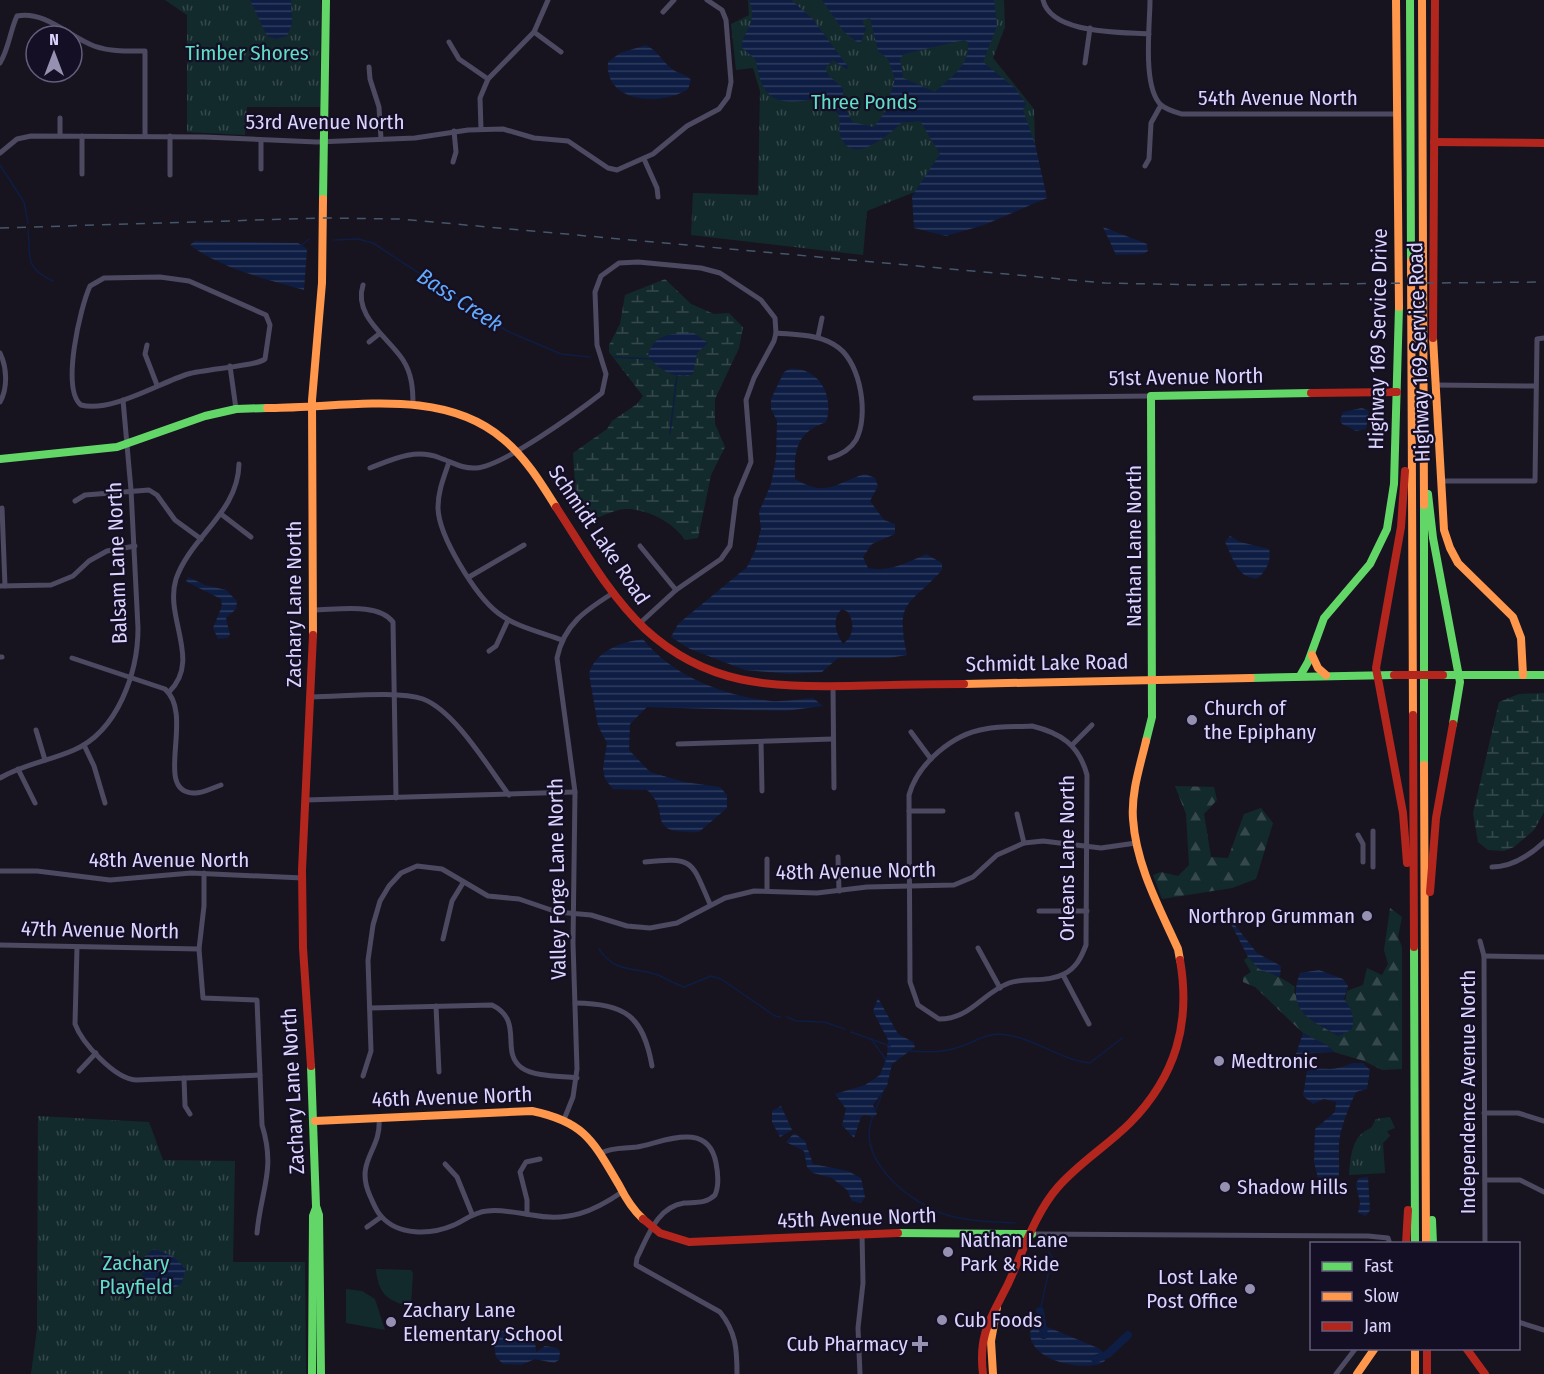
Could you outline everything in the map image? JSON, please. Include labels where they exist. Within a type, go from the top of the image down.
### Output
[{"type":"main road","name":"Zachary Lane North","points":[[312,1374],[313,1216],[316,1208],[315,1121],[304,968],[303,878],[305,800],[312,697],[312,408],[322,283],[326,0]]},
{"type":"main road","name":"Highway 169 Service Drive","points":[[1300,676],[1312,655],[1324,618],[1371,564],[1385,535],[1391,508],[1400,348],[1396,0]]},
{"type":"main road","points":[[1410,0],[1415,1242]]},
{"type":"main road","points":[[1422,0],[1426,1242]]},
{"type":"main road","name":"Highway 169 Service Road","points":[[1435,0],[1435,385],[1444,530],[1450,550],[1464,572],[1497,597],[1511,615],[1522,639],[1523,675]]},
{"type":"main road","points":[[1434,142],[1544,144]]},
{"type":"main road","name":"51st Avenue North","points":[[1151,396],[1397,392]]},
{"type":"main road","name":"Nathan Lane North","points":[[993,1374],[991,1341],[997,1306],[1048,1200],[1069,1173],[1129,1124],[1155,1094],[1173,1059],[1179,1041],[1184,1005],[1182,967],[1172,930],[1148,884],[1136,843],[1133,799],[1152,717],[1151,396]]},
{"type":"main road","name":"Schmidt Lake Road","points":[[0,459],[99,450],[127,444],[204,416],[236,409],[413,405],[432,407],[466,416],[497,433],[517,451],[533,471],[613,592],[639,624],[670,651],[722,677],[772,687],[1328,675],[1544,675]]},
{"type":"main road","points":[[1411,422],[1401,527],[1376,675],[1404,821],[1413,943]]},
{"type":"main road","points":[[1423,438],[1433,538],[1460,674],[1435,828],[1425,944]]},
{"type":"main road","points":[[1312,655],[1318,668],[1328,675]]},
{"type":"main road","name":"46th Avenue North","points":[[315,1121],[532,1111],[565,1118],[584,1130],[601,1153],[622,1192]]},
{"type":"main road","points":[[1406,1242],[1413,1154]]},
{"type":"main road","points":[[1426,1170],[1434,1242]]},
{"type":"main road","name":"45th Avenue North","points":[[622,1192],[636,1213],[652,1228],[667,1237],[688,1242],[862,1233],[1032,1234]]},
{"type":"main road","name":"Zachary Lane North","points":[[316,1208],[320,1215],[321,1374]]},
{"type":"main road","name":"Nathan Lane North","points":[[983,1374],[984,1331],[989,1314],[997,1306]]},
{"type":"main road","points":[[1357,1374],[1374,1350]]},
{"type":"main road","points":[[1415,1350],[1415,1374]]},
{"type":"main road","points":[[1427,1350],[1427,1374]]},
{"type":"main road","points":[[1467,1350],[1485,1374]]},
{"type":"street","points":[[481,129],[480,98],[488,78],[534,32],[548,0]]},
{"type":"street","points":[[663,12],[674,0]]},
{"type":"street","points":[[657,196],[657,188],[644,159],[687,126],[719,109],[728,97],[731,82],[726,20],[722,10],[707,0]]},
{"type":"street","points":[[1043,0],[1045,8],[1063,24],[1149,34]]},
{"type":"street","points":[[1145,166],[1149,159],[1151,123],[1161,105],[1151,88],[1150,0]]},
{"type":"street","points":[[0,63],[17,16],[23,14],[47,21],[103,49],[145,51],[145,136]]},
{"type":"street","points":[[1085,63],[1090,28]]},
{"type":"street","points":[[534,32],[561,52]]},
{"type":"street","points":[[449,42],[459,59],[488,78]]},
{"type":"street","points":[[369,68],[370,79],[380,107],[381,139]]},
{"type":"street","name":"54th Avenue North","points":[[1161,105],[1182,114],[1397,114]]},
{"type":"street","points":[[60,118],[60,136]]},
{"type":"street","name":"53rd Avenue North","points":[[0,153],[16,139],[60,136],[170,136],[325,142],[503,129],[534,138],[568,141],[613,170],[644,159]]},
{"type":"street","points":[[453,162],[456,152],[454,132]]},
{"type":"street","points":[[82,136],[82,174]]},
{"type":"street","points":[[170,136],[170,175]]},
{"type":"street","points":[[261,141],[261,169]]},
{"type":"street","points":[[370,468],[411,454],[432,455],[449,462],[476,468],[495,464],[602,393],[606,374],[597,345],[595,292],[606,272],[619,263],[631,261],[710,269],[730,277],[761,300],[775,318],[777,333],[749,388],[746,400],[745,412],[752,453],[749,470],[736,498],[730,546],[721,559],[676,590],[639,624]]},
{"type":"street","points":[[160,277],[189,282],[266,315],[270,325],[267,355],[258,363],[230,366],[188,374],[123,400],[90,406],[81,405],[74,393],[76,338],[92,284],[104,278],[160,277]]},
{"type":"street","points":[[363,285],[360,294],[379,334],[408,369],[412,380],[413,405]]},
{"type":"street","points":[[818,338],[822,318]]},
{"type":"street","points":[[777,333],[818,338],[838,348],[856,371],[860,392],[859,430],[852,445],[839,455],[830,458]]},
{"type":"street","points":[[369,342],[379,334]]},
{"type":"street","points":[[1441,481],[1535,481],[1536,386],[1540,338]]},
{"type":"street","points":[[147,345],[145,354],[157,385]]},
{"type":"street","points":[[0,353],[5,373],[4,394],[0,402]]},
{"type":"street","points":[[230,366],[236,409]]},
{"type":"street","points":[[1435,385],[1536,386]]},
{"type":"street","name":"51st Avenue North","points":[[975,398],[1151,396]]},
{"type":"street","name":"Balsam Lane North","points":[[84,745],[111,716],[132,677],[138,645],[135,546],[123,400]]},
{"type":"street","points":[[449,462],[438,499],[439,519],[446,537],[482,597],[508,620],[562,640],[579,616],[613,592]]},
{"type":"street","points":[[169,692],[180,680],[184,661],[174,614],[176,580],[181,567],[221,514],[237,484],[239,464]]},
{"type":"street","points":[[75,501],[85,495],[144,489],[153,492],[175,520],[201,539]]},
{"type":"street","points":[[2,508],[2,586],[51,585],[73,576],[89,561],[107,551],[135,546]]},
{"type":"street","points":[[221,514],[251,537]]},
{"type":"street","points":[[469,577],[524,545]]},
{"type":"street","points":[[640,546],[676,590]]},
{"type":"street","points":[[313,610],[376,610],[387,614],[394,625],[396,798]]},
{"type":"street","points":[[489,651],[496,646],[508,620]]},
{"type":"street","name":"Valley Forge Lane North","points":[[562,640],[557,667],[564,694],[566,731],[575,792],[573,913],[577,1078],[565,1118]]},
{"type":"street","points":[[72,658],[132,677],[169,692]]},
{"type":"street","points":[[833,686],[834,788]]},
{"type":"street","points":[[169,692],[179,728],[173,763],[176,780],[182,789],[192,793],[220,785]]},
{"type":"street","points":[[312,697],[421,698],[444,712],[509,795]]},
{"type":"street","name":"Orleans Lane North","points":[[1063,975],[1078,963],[1086,945],[1087,775],[1084,764],[1072,745],[1092,725]]},
{"type":"street","points":[[1072,745],[1057,734],[1032,726],[997,727],[971,733],[922,767],[912,785],[909,811],[911,990],[918,1005],[930,1015],[939,1019],[956,1018],[972,1011],[1000,988],[1018,981],[1049,979],[1063,975],[1089,1024]]},
{"type":"street","points":[[36,730],[45,759]]},
{"type":"street","points":[[910,732],[932,759]]},
{"type":"street","points":[[678,744],[833,739]]},
{"type":"street","points":[[761,742],[762,791]]},
{"type":"street","points":[[0,778],[84,745],[94,766],[105,803]]},
{"type":"street","points":[[18,769],[35,803]]},
{"type":"street","points":[[305,800],[575,792]]},
{"type":"street","points":[[909,811],[943,811]]},
{"type":"street","points":[[1017,814],[1024,843]]},
{"type":"street","points":[[1372,831],[1373,867]]},
{"type":"street","points":[[1359,835],[1363,844],[1364,862]]},
{"type":"street","name":"48th Avenue North","points":[[370,1008],[368,968],[371,937],[380,901],[389,886],[401,873],[425,866],[442,869],[488,896],[519,899],[557,912],[603,917],[639,928],[660,927],[688,918],[710,904],[740,893],[767,889],[801,893],[867,887],[960,884],[973,877],[997,855],[1024,843],[1043,841],[1088,847],[1136,843]]},
{"type":"street","points":[[1492,867],[1503,867],[1519,860],[1544,842]]},
{"type":"street","points":[[838,856],[839,891]]},
{"type":"street","points":[[645,862],[674,859],[687,861],[696,872],[710,904]]},
{"type":"street","points":[[767,859],[767,889]]},
{"type":"street","name":"48th Avenue North","points":[[0,871],[36,871],[110,880],[204,873],[303,878]]},
{"type":"street","points":[[204,873],[204,906],[199,949],[203,999],[257,1000],[260,1075],[269,1173],[260,1202],[257,1233]]},
{"type":"street","points":[[443,939],[452,901],[463,883]]},
{"type":"street","points":[[1039,911],[1087,911]]},
{"type":"street","name":"Independence Avenue North","points":[[1480,941],[1484,956],[1485,1242]]},
{"type":"street","name":"47th Avenue North","points":[[0,945],[199,949]]},
{"type":"street","points":[[77,947],[75,1024],[96,1053],[125,1078],[260,1075]]},
{"type":"street","points":[[978,948],[1000,988]]},
{"type":"street","points":[[1484,956],[1544,957]]},
{"type":"street","points":[[575,1003],[604,1004],[633,1018],[645,1035],[652,1066]]},
{"type":"street","points":[[363,1076],[370,1051],[370,1008],[492,1005],[504,1013],[510,1023],[512,1051],[517,1064],[527,1070],[577,1078]]},
{"type":"street","points":[[436,1006],[439,1072]]},
{"type":"street","points":[[79,1071],[96,1053]]},
{"type":"street","points":[[184,1078],[185,1106],[190,1114]]},
{"type":"street","points":[[1484,1113],[1518,1113],[1544,1121]]},
{"type":"street","points":[[380,1118],[380,1134],[369,1153],[364,1169],[366,1186],[381,1216],[400,1229],[415,1232],[446,1228],[472,1214],[494,1210],[548,1218],[574,1217],[598,1208],[622,1192]]},
{"type":"street","points":[[601,1153],[616,1147],[638,1147],[674,1138],[702,1140],[711,1147],[717,1167],[715,1195],[707,1201],[670,1208],[658,1218],[637,1258],[636,1265],[720,1312],[729,1323],[737,1342],[737,1374]]},
{"type":"street","points":[[527,1214],[527,1200],[520,1172],[526,1162],[540,1159]]},
{"type":"street","points":[[445,1164],[457,1178],[472,1214]]},
{"type":"street","points":[[1485,1180],[1521,1180],[1544,1192]]},
{"type":"street","points":[[367,1227],[381,1216]]},
{"type":"street","points":[[860,1374],[858,1328],[863,1283],[862,1233]]},
{"type":"street","name":"45th Avenue North","points":[[1032,1234],[1389,1241]]},
{"type":"street","points":[[1520,1323],[1544,1330]]},
{"type":"street","points":[[1336,1374],[1354,1350]]},
{"type":"green space","name":"Timber Shores","points":[[165,0],[321,0],[320,107],[247,107],[245,135],[187,132],[187,15]]},
{"type":"green space","name":"Three Ponds","points":[[748,0],[1004,0],[1005,27],[993,58],[1034,109],[1035,144],[867,211],[863,255],[691,235],[693,193],[758,195],[760,91],[753,68],[736,70],[731,24],[749,15]]},
{"type":"green space","points":[[665,279],[691,304],[714,314],[729,313],[743,327],[739,348],[715,399],[715,424],[725,447],[711,475],[698,538],[685,540],[675,528],[661,518],[645,512],[624,509],[596,518],[576,499],[573,453],[607,429],[612,421],[637,404],[643,396],[609,352],[609,345],[620,324],[625,295]]},
{"type":"green space","points":[[1544,693],[1544,812],[1534,830],[1514,847],[1504,851],[1488,850],[1478,842],[1473,813],[1499,702],[1519,694]]},
{"type":"green space","points":[[1175,786],[1214,787],[1217,800],[1204,814],[1211,857],[1228,858],[1244,814],[1261,808],[1273,823],[1256,879],[1232,888],[1162,899],[1153,875],[1161,872],[1178,876],[1189,865],[1186,814]]},
{"type":"green space","points":[[1390,908],[1402,917],[1398,937],[1402,947],[1402,1069],[1382,1070],[1364,1061],[1334,1052],[1328,1046],[1303,1033],[1255,987],[1243,982],[1243,977],[1251,972],[1244,960],[1248,957],[1295,987],[1294,993],[1329,1031],[1339,1036],[1347,991],[1363,985],[1367,968],[1382,975],[1388,964],[1384,950]]},
{"type":"green space","name":"Zachary Playfield","points":[[38,1116],[149,1122],[163,1160],[235,1161],[233,1262],[305,1262],[306,1374],[31,1374],[37,1329]]},
{"type":"green space","points":[[1390,1117],[1395,1128],[1387,1131],[1390,1136],[1383,1143],[1385,1173],[1349,1175],[1353,1147],[1359,1136],[1371,1128],[1376,1119]]},
{"type":"green space","points":[[376,1269],[411,1270],[413,1273],[411,1306],[396,1302],[385,1295],[379,1284]]},
{"type":"green space","points":[[346,1289],[362,1291],[375,1299],[385,1330],[346,1323]]},
{"type":"water","points":[[250,0],[291,0],[292,24],[287,36],[276,39],[267,36]]},
{"type":"water","points":[[749,0],[791,0],[812,18],[849,68],[846,69],[833,60],[825,68],[829,76],[843,88],[843,102],[852,122],[874,127],[885,112],[895,79],[888,59],[878,51],[870,18],[862,21],[866,29],[860,44],[844,32],[822,0],[994,0],[997,26],[983,62],[1015,88],[1026,104],[1023,110],[1035,144],[1047,198],[984,225],[946,236],[914,228],[912,196],[940,154],[920,121],[901,123],[888,135],[870,146],[852,149],[845,144],[840,135],[838,114],[825,98],[787,101],[778,100],[770,95],[759,76],[756,60],[741,47],[750,25]],"holes":[[[964,40],[968,42],[963,64],[935,92],[903,78],[900,59],[904,54]]]},
{"type":"water","points":[[646,45],[673,70],[691,80],[688,89],[664,98],[651,99],[637,98],[615,86],[609,76],[608,62],[620,53]]},
{"type":"water","points":[[1103,227],[1147,244],[1148,251],[1143,254],[1116,255]]},
{"type":"water","points":[[195,241],[298,243],[307,249],[304,290],[216,261],[190,245]]},
{"type":"water","points":[[694,333],[708,343],[697,353],[693,374],[674,375],[656,365],[648,355],[651,347],[660,338],[672,334]]},
{"type":"water","points":[[789,369],[799,369],[808,372],[822,385],[828,402],[826,422],[808,431],[796,451],[795,479],[815,488],[823,488],[838,485],[865,474],[875,478],[878,486],[870,501],[884,520],[895,524],[895,534],[872,544],[863,557],[868,568],[891,568],[926,554],[942,563],[942,570],[913,598],[904,613],[907,655],[889,658],[838,658],[822,672],[791,674],[745,670],[690,649],[671,637],[678,624],[747,567],[755,551],[761,529],[759,512],[771,484],[776,458],[777,421],[771,409],[771,399],[784,372]],"holes":[[[842,609],[848,612],[852,621],[852,629],[843,644],[838,636],[836,622]]]},
{"type":"water","points":[[1362,408],[1369,411],[1366,429],[1356,431],[1342,424],[1340,420],[1343,412]]},
{"type":"water","points":[[1230,536],[1240,542],[1269,549],[1268,565],[1258,578],[1251,578],[1237,567],[1225,542]]},
{"type":"water","points":[[188,577],[205,585],[226,590],[237,601],[236,609],[226,618],[230,635],[227,638],[218,639],[213,628],[222,606],[221,599],[186,581]]},
{"type":"water","points":[[643,639],[669,664],[684,674],[717,689],[771,701],[813,698],[823,706],[785,711],[647,707],[630,724],[629,750],[650,772],[684,782],[720,787],[727,795],[727,808],[699,832],[670,830],[664,826],[654,798],[647,790],[613,789],[605,779],[603,768],[607,743],[598,726],[589,674],[597,659],[610,649]]},
{"type":"water","points":[[1226,914],[1257,953],[1281,966],[1280,977],[1259,969],[1248,957]]},
{"type":"water","points":[[1319,970],[1343,979],[1348,986],[1344,999],[1352,1013],[1353,1025],[1352,1029],[1339,1036],[1310,1019],[1298,1005],[1296,986],[1300,973]]},
{"type":"water","points":[[878,998],[898,1034],[913,1042],[915,1047],[892,1064],[887,1086],[873,1105],[877,1114],[873,1117],[865,1115],[861,1117],[854,1138],[842,1125],[846,1109],[835,1094],[865,1085],[880,1075],[887,1056],[888,1040],[873,1011]]},
{"type":"water","points":[[1303,1033],[1328,1046],[1334,1052],[1296,1054]]},
{"type":"water","points":[[1352,1063],[1363,1063],[1370,1070],[1367,1089],[1356,1092],[1343,1123],[1339,1143],[1338,1183],[1334,1195],[1322,1194],[1314,1162],[1315,1129],[1335,1112],[1336,1102],[1324,1099],[1313,1104],[1303,1096],[1307,1071],[1333,1069]]},
{"type":"water","points":[[781,1106],[792,1130],[780,1137],[772,1122],[772,1111]]},
{"type":"water","points":[[794,1133],[805,1141],[813,1164],[848,1171],[861,1178],[865,1197],[861,1203],[852,1201],[847,1190],[832,1178],[813,1173],[807,1167],[804,1151],[786,1142]]},
{"type":"water","points":[[1368,1177],[1370,1210],[1366,1216],[1358,1213],[1360,1203],[1356,1184],[1359,1178]]},
{"type":"water","points":[[154,1249],[173,1256],[186,1269],[181,1284],[167,1293],[151,1287],[142,1274],[144,1257]]},
{"type":"water","points":[[1035,1326],[1045,1326],[1098,1348],[1106,1356],[1103,1362],[1078,1366],[1045,1356],[1034,1346],[1030,1332]]},
{"type":"water","points":[[511,1329],[530,1334],[536,1346],[536,1352],[545,1346],[557,1348],[560,1351],[559,1360],[554,1363],[535,1359],[521,1365],[503,1364],[496,1357],[492,1334]]},
{"type":"waterway","name":"Bass Creek","points":[[0,165],[24,202],[28,223]]},
{"type":"waterway","name":"Bass Creek","points":[[28,230],[30,260],[37,271],[53,281]]},
{"type":"waterway","name":"Bass Creek","points":[[302,245],[309,239]]},
{"type":"waterway","name":"Bass Creek","points":[[334,240],[358,239],[373,243],[507,331],[561,354],[590,357]]},
{"type":"waterway","name":"Bass Creek","points":[[614,357],[652,359]]},
{"type":"waterway","name":"Bass Creek","points":[[670,433],[677,375]]},
{"type":"waterway","points":[[599,949],[605,957],[618,966],[649,972],[684,987],[711,976],[721,979],[775,1016],[780,1017]]},
{"type":"waterway","points":[[787,1017],[796,1021],[824,1022],[845,1029]]},
{"type":"waterway","points":[[851,1032],[890,1046]]},
{"type":"waterway","points":[[909,1051],[947,1050],[988,1035],[998,1034],[1010,1035],[1078,1061],[1090,1063],[1122,1038]]},
{"type":"waterway","points":[[871,1039],[885,1058],[885,1062]]},
{"type":"waterway","points":[[875,1111],[882,1094]]},
{"type":"waterway","points":[[873,1116],[869,1131],[871,1146],[877,1161],[887,1175],[913,1198],[941,1213],[958,1218],[1015,1223]]},
{"type":"waterway","points":[[1040,1311],[1052,1257],[1049,1252]]},
{"type":"waterway","points":[[1040,1311],[1044,1335]]},
{"type":"waterway","points":[[1095,1359],[1108,1354],[1128,1335]]},
{"type":"railway","points":[[0,228],[323,218],[400,219],[1105,283],[1200,285],[1544,282]]},
{"type":"traffic: fast","points":[[323,199],[326,0]]},
{"type":"traffic: fast","points":[[1410,0],[1411,261]]},
{"type":"traffic: fast","points":[[1300,676],[1308,662],[1324,618],[1370,564],[1387,529],[1394,484],[1399,307]]},
{"type":"traffic: fast","points":[[1146,741],[1152,717],[1151,396],[1311,393]]},
{"type":"traffic: fast","points":[[0,459],[117,447],[205,416],[236,409],[267,408]]},
{"type":"traffic: fast","points":[[1428,494],[1433,538],[1460,682],[1453,724]]},
{"type":"traffic: fast","points":[[1424,505],[1424,765]]},
{"type":"traffic: fast","points":[[1251,678],[1394,675]]},
{"type":"traffic: fast","points":[[1443,675],[1544,675]]},
{"type":"traffic: fast","points":[[1414,947],[1415,1242]]},
{"type":"traffic: fast","points":[[311,1066],[316,1206],[319,1215],[321,1374]]},
{"type":"traffic: fast","points":[[312,1374],[313,1216],[316,1208]]},
{"type":"traffic: fast","points":[[1432,1220],[1433,1242]]},
{"type":"traffic: fast","points":[[898,1233],[1032,1234]]},
{"type":"traffic: slow","points":[[1396,0],[1399,307]]},
{"type":"traffic: slow","points":[[1422,0],[1424,505]]},
{"type":"traffic: slow","points":[[313,635],[312,400],[322,283],[323,199]]},
{"type":"traffic: slow","points":[[1411,261],[1413,715]]},
{"type":"traffic: slow","points":[[1433,338],[1444,530],[1458,563],[1513,617],[1521,638],[1523,675]]},
{"type":"traffic: slow","points":[[267,408],[390,404],[421,406],[450,412],[478,422],[511,446],[532,471],[556,507]]},
{"type":"traffic: slow","points":[[1312,655],[1318,668],[1326,675]]},
{"type":"traffic: slow","points":[[964,684],[1251,678]]},
{"type":"traffic: slow","points":[[1146,741],[1133,799],[1135,836],[1144,869],[1156,902],[1178,949],[1180,960]]},
{"type":"traffic: slow","points":[[1424,765],[1426,1242]]},
{"type":"traffic: slow","points":[[315,1121],[532,1111],[550,1116],[564,1121],[586,1136],[602,1156],[630,1203],[643,1219]]},
{"type":"traffic: slow","points":[[993,1374],[991,1341],[997,1307]]},
{"type":"traffic: slow","points":[[1357,1374],[1374,1350]]},
{"type":"traffic: slow","points":[[1415,1350],[1415,1374]]},
{"type":"traffic: jam","points":[[1433,338],[1435,0]]},
{"type":"traffic: jam","points":[[1434,142],[1544,143]]},
{"type":"traffic: jam","points":[[1311,393],[1397,392]]},
{"type":"traffic: jam","points":[[1405,471],[1401,527],[1376,668],[1403,813],[1407,863]]},
{"type":"traffic: jam","points":[[556,507],[597,571],[632,616],[668,648],[692,662],[741,679],[793,686],[964,684]]},
{"type":"traffic: jam","points":[[311,1066],[303,948],[302,870],[313,635]]},
{"type":"traffic: jam","points":[[1394,675],[1443,675]]},
{"type":"traffic: jam","points":[[1413,715],[1414,947]]},
{"type":"traffic: jam","points":[[1430,892],[1436,818],[1453,724]]},
{"type":"traffic: jam","points":[[983,1374],[982,1348],[987,1327],[1030,1233],[1050,1197],[1066,1178],[1130,1123],[1159,1087],[1169,1067],[1181,1027],[1183,983],[1180,960]]},
{"type":"traffic: jam","points":[[1406,1242],[1408,1210]]},
{"type":"traffic: jam","points":[[643,1219],[660,1233],[689,1242],[898,1233]]},
{"type":"traffic: jam","points":[[1427,1350],[1427,1374]]},
{"type":"traffic: jam","points":[[1467,1350],[1485,1374]]},
{"type":"place","name":"Church of the Epiphany","points":[[1192,720]]},
{"type":"place","name":"Northrop Grumman","points":[[1367,916]]},
{"type":"place","name":"Medtronic","points":[[1219,1061]]},
{"type":"place","name":"Shadow Hills","points":[[1225,1187]]},
{"type":"place","name":"Nathan Lane Park & Ride","points":[[948,1252]]},
{"type":"place","name":"Lost Lake Post Office","points":[[1250,1289]]},
{"type":"place","name":"Cub Foods","points":[[942,1320]]},
{"type":"place","name":"Zachary Lane Elementary School","points":[[391,1322]]},
{"type":"place","name":"Cub Pharmacy","points":[[920,1344]]}]
